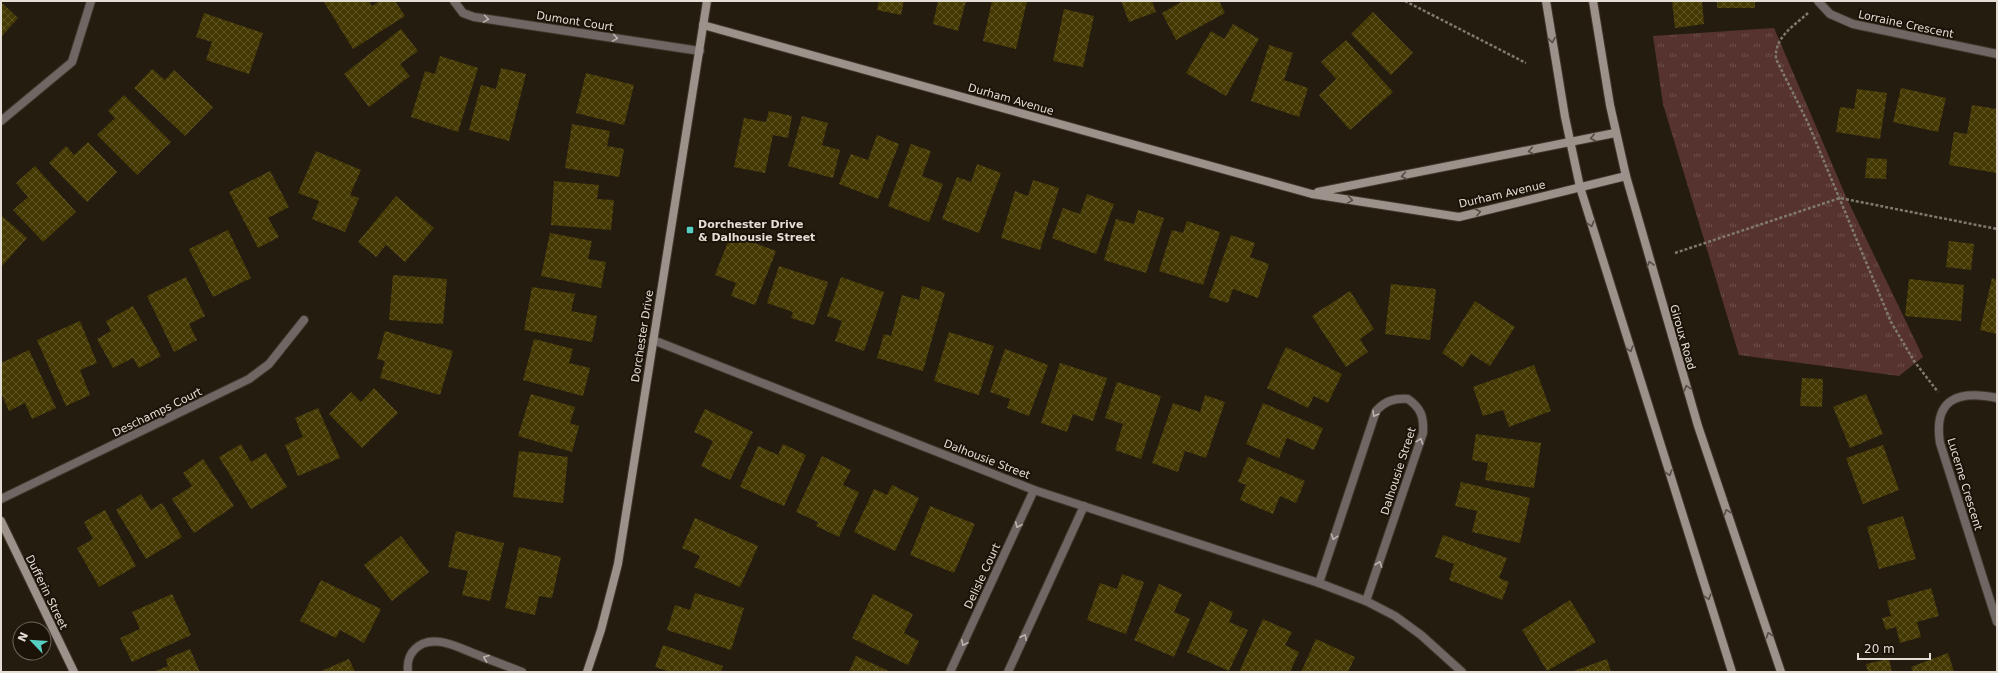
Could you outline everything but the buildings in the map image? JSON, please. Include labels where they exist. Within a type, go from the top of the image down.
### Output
[{"type":"street","points":[[1,121],[72,62],[91,1]]},
{"type":"street","name":"Dumont Court","points":[[454,1],[463,13],[474,17],[700,51]]},
{"type":"street","name":"Dorchester Drive","points":[[586,672],[601,630],[618,564],[707,1]]},
{"type":"street","points":[[1546,1],[1570,143],[1580,187],[1732,672]]},
{"type":"street","name":"Giroux Road","points":[[1593,1],[1615,133],[1626,176],[1698,426],[1781,672]]},
{"type":"street","name":"Lorraine Crescent","points":[[1819,2],[1830,14],[1853,24],[1997,54]]},
{"type":"street","name":"Durham Avenue","points":[[704,24],[1312,194],[1458,217],[1626,176]]},
{"type":"street","name":"Durham Avenue","points":[[1312,194],[1615,133]]},
{"type":"street","name":"Deschamps Court","points":[[1,499],[240,384],[269,364],[304,320]]},
{"type":"street","name":"Dalhousie Street","points":[[653,340],[1034,490],[1319,583],[1366,601],[1395,616],[1421,635],[1462,672]]},
{"type":"street","points":[[1946,403],[1953,398],[1970,395],[1997,398]]},
{"type":"street","name":"Dalhousie Street","points":[[1319,583],[1376,411],[1389,400],[1408,399],[1420,408],[1424,424],[1423,433],[1366,601]]},
{"type":"street","name":"Lucerne Crescent","points":[[1946,403],[1940,420],[1938,432],[1940,443],[1997,622]]},
{"type":"street","name":"Delisle Court","points":[[950,672],[1034,490]]},
{"type":"street","points":[[1008,672],[1084,506]]},
{"type":"street","name":"Dufferin Street","points":[[1,520],[74,672]]},
{"type":"street","points":[[408,672],[408,658],[412,652],[424,642],[432,642],[448,644],[522,672]]},
{"type":"path","points":[[1405,1],[1526,63]]},
{"type":"path","points":[[1819,2],[1781,38],[1775,51],[1776,59],[1808,123],[1891,322],[1914,361],[1946,403]]},
{"type":"path","points":[[1675,252],[1840,198],[1997,229]]},
{"type":"green space","points":[[1774,28],[1847,199],[1923,357],[1899,376],[1739,355],[1663,104],[1653,36]]},
{"type":"place","name":"Dorchester Drive & Dalhousie Street","points":[[690,230]]}]
